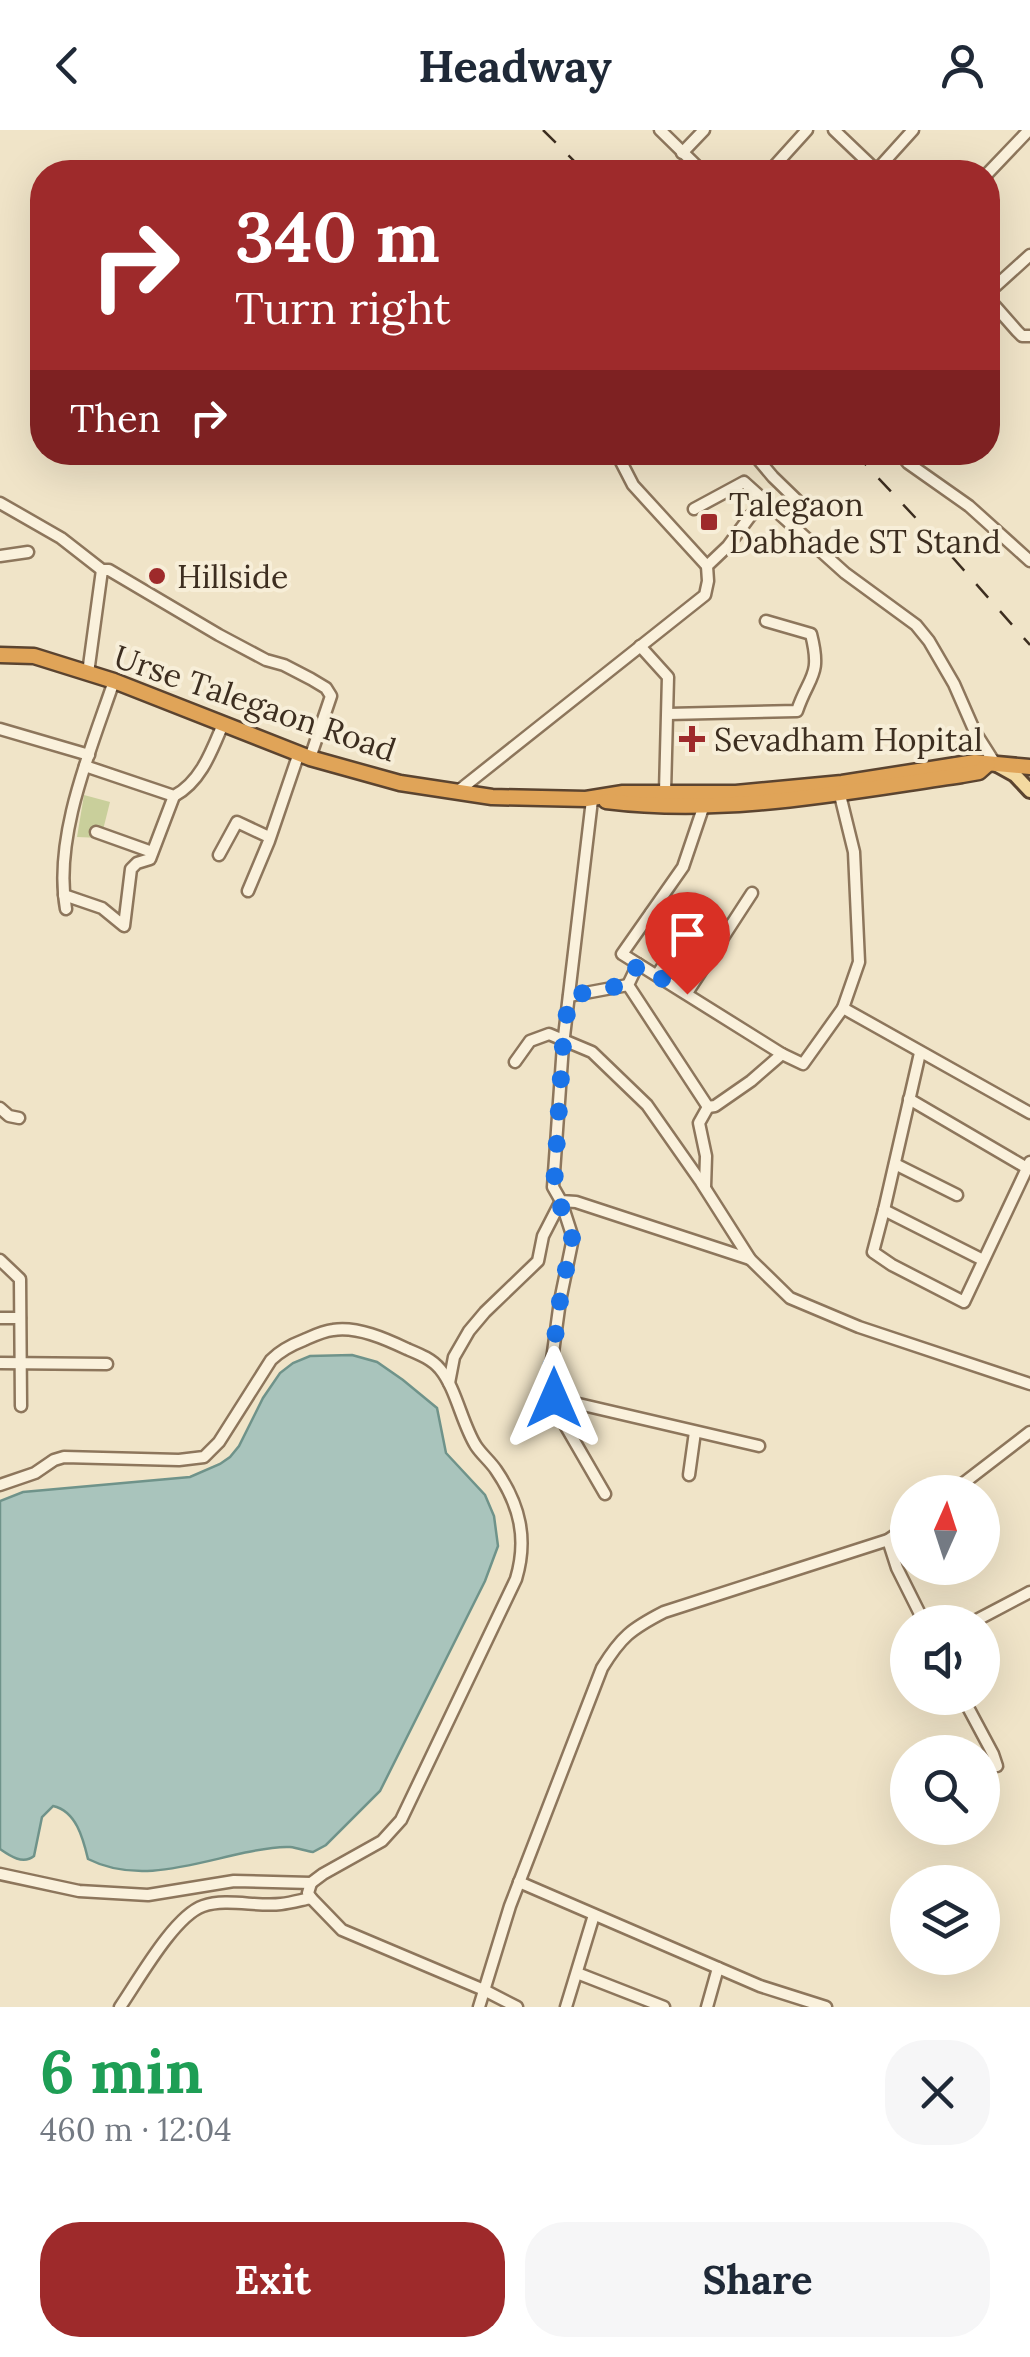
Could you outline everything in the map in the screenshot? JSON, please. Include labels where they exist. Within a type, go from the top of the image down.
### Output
[{"type":"highway","name":"Urse Talegaon Road","points":[[0,655],[34,656],[114,681],[304,755],[400,783],[492,797],[589,799],[623,793],[839,789],[974,762],[988,767],[1030,767]]},
{"type":"highway","points":[[589,799],[623,804],[704,805],[773,802],[839,789]]},
{"type":"main road","points":[[988,767],[1016,775],[1030,791]]},
{"type":"street","points":[[660,130],[690,160]]},
{"type":"street","points":[[682,152],[704,130]]},
{"type":"street","points":[[780,160],[807,130]]},
{"type":"street","points":[[834,130],[864,160]]},
{"type":"street","points":[[887,160],[913,130]]},
{"type":"street","points":[[1000,160],[1029,130]]},
{"type":"street","points":[[1000,284],[1030,255]]},
{"type":"street","points":[[1000,311],[1016,332],[1030,336]]},
{"type":"street","points":[[456,793],[705,595],[707,566],[634,485],[623,465]]},
{"type":"street","points":[[763,465],[806,509],[792,525]]},
{"type":"street","points":[[912,465],[980,514],[1030,561]]},
{"type":"street","points":[[694,508],[744,482],[846,573],[916,625],[954,684],[988,767]]},
{"type":"street","points":[[0,503],[60,538],[102,570],[109,570],[219,635],[326,688],[331,696],[248,891]]},
{"type":"street","points":[[707,566],[728,546],[750,515],[770,505]]},
{"type":"street","points":[[0,556],[28,552]]},
{"type":"street","points":[[88,673],[102,570]]},
{"type":"street","points":[[668,714],[797,712],[816,671],[810,634],[766,621]]},
{"type":"street","points":[[640,646],[668,677],[665,792]]},
{"type":"street","points":[[66,909],[64,860],[87,761],[114,681]]},
{"type":"street","points":[[64,895],[102,908],[124,926],[131,869],[150,859],[174,796],[194,780],[210,756],[223,724]]},
{"type":"street","points":[[0,729],[174,796]]},
{"type":"street","points":[[704,805],[683,867],[622,954],[803,1064],[842,1008],[860,962],[854,852],[839,789]]},
{"type":"street","points":[[589,799],[564,1040],[554,1187],[572,1238],[551,1367],[554,1406],[605,1494]]},
{"type":"street","points":[[218,855],[237,822],[269,837]]},
{"type":"street","points":[[96,832],[152,852]]},
{"type":"street","points":[[687,994],[752,893]]},
{"type":"street","points":[[657,976],[704,904]]},
{"type":"street","points":[[650,912],[683,935]]},
{"type":"street","points":[[628,984],[638,964]]},
{"type":"street","points":[[569,996],[628,984]]},
{"type":"street","points":[[628,984],[708,1107]]},
{"type":"street","points":[[842,1008],[1030,1114]]},
{"type":"street","points":[[516,1062],[530,1041],[549,1034],[592,1052],[646,1105],[705,1187],[750,1260],[790,1298],[860,1327],[1030,1384]]},
{"type":"street","points":[[909,1099],[1028,1165],[964,1302],[872,1252],[920,1052]]},
{"type":"street","points":[[705,1187],[706,1156],[698,1123],[708,1107],[750,1082],[782,1054]]},
{"type":"street","points":[[0,1126],[9,1114]]},
{"type":"street","points":[[895,1164],[957,1195]]},
{"type":"street","points":[[560,1202],[576,1202],[750,1260]]},
{"type":"street","points":[[449,1385],[454,1357],[469,1331],[538,1261],[544,1236],[560,1202]]},
{"type":"street","points":[[884,1210],[983,1260]]},
{"type":"street","points":[[0,1260],[20,1279],[21,1406]]},
{"type":"street","points":[[0,1318],[20,1318]]},
{"type":"street","points":[[0,1486],[35,1473],[64,1456],[178,1460],[204,1456],[219,1442],[277,1354],[336,1329],[401,1346],[439,1366],[472,1438],[495,1468],[518,1511],[523,1542],[521,1562],[516,1580],[401,1820],[382,1841],[323,1874],[308,1892],[342,1930],[518,2007]]},
{"type":"street","points":[[0,1363],[107,1364]]},
{"type":"street","points":[[554,1398],[759,1446]]},
{"type":"street","points":[[689,1475],[695,1432]]},
{"type":"street","points":[[974,1475],[1030,1432]]},
{"type":"street","points":[[479,2007],[519,1882],[602,1668],[635,1626],[696,1601],[888,1540],[916,1605]]},
{"type":"street","points":[[1000,1608],[1030,1592]]},
{"type":"street","points":[[0,1874],[79,1891],[148,1895],[234,1881],[312,1883]]},
{"type":"street","points":[[519,1882],[760,1986],[826,2007]]},
{"type":"street","points":[[120,2007],[161,1946],[188,1915],[204,1906],[279,1904],[311,1898]]},
{"type":"street","points":[[566,2007],[594,1915]]},
{"type":"street","points":[[708,2007],[718,1968]]},
{"type":"street","points":[[577,1974],[664,2007]]},
{"type":"green space","points":[[84,795],[110,802],[101,838],[77,837]]},
{"type":"water","points":[[352,1355],[377,1362],[437,1408],[446,1453],[485,1495],[494,1516],[498,1546],[485,1581],[380,1791],[326,1845],[313,1852],[272,1848],[165,1870],[126,1870],[88,1859],[73,1819],[53,1806],[42,1817],[34,1856],[21,1860],[0,1849],[0,1501],[23,1492],[190,1477],[230,1457],[263,1398],[280,1373],[293,1363],[310,1356]]},
{"type":"railway","points":[[543,130],[573,160]]},
{"type":"railway","points":[[866,465],[1030,645]]},
{"type":"place","name":"Talegaon Dabhade ST Stand","points":[[709,522]]},
{"type":"place","name":"Hillside","points":[[157,576]]},
{"type":"place","name":"Sevadham Hopital","points":[[692,739]]},
{"type":"route","points":[[554,1398],[551,1367],[572,1238],[554,1187],[569,996],[628,984],[638,964],[687,994]]}]
